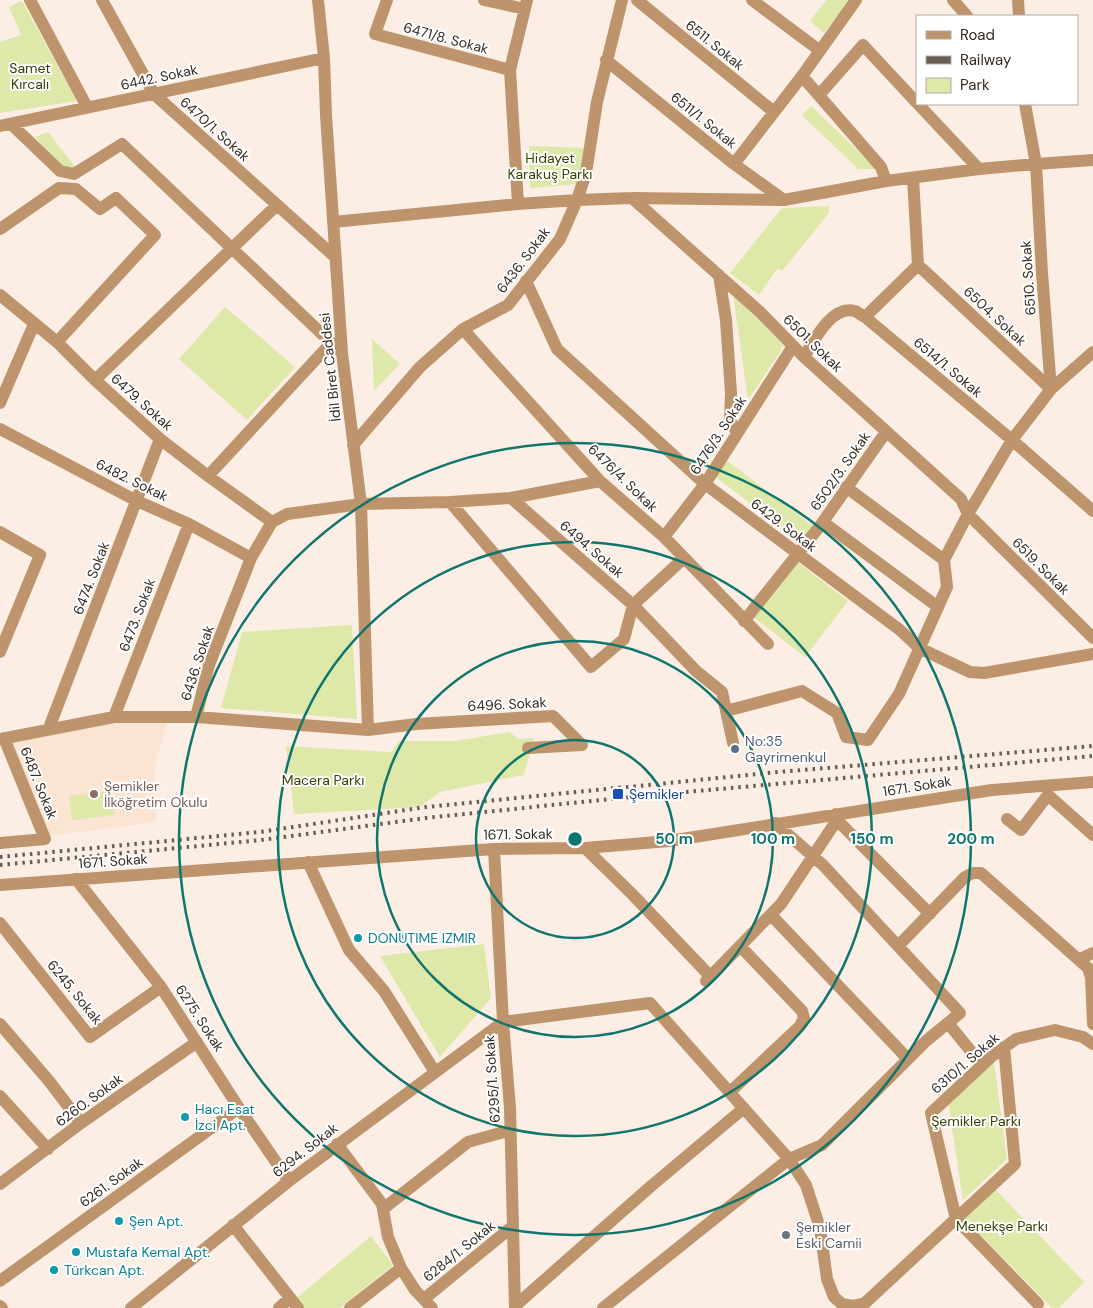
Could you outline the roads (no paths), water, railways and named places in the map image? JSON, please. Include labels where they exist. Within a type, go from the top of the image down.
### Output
[{"type":"street","points":[[30,0],[87,107]]},
{"type":"street","name":"6470/1. Sokak","points":[[102,0],[154,94],[335,256]]},
{"type":"street","name":"İdil Biret Caddesi","points":[[318,0],[324,58],[342,354],[362,504],[368,730]]},
{"type":"street","name":"6471/8. Sokak","points":[[387,0],[375,34],[510,70]]},
{"type":"street","points":[[484,0],[526,5],[510,70],[518,204]]},
{"type":"street","name":"6436. Sokak","points":[[354,445],[420,367],[463,328],[508,305],[560,239],[577,200],[586,173],[597,102],[622,0]]},
{"type":"street","name":"6511. Sokak","points":[[637,0],[774,112]]},
{"type":"street","points":[[752,0],[820,50]]},
{"type":"street","points":[[734,164],[802,76],[856,0]]},
{"type":"street","points":[[952,0],[966,15]]},
{"type":"street","points":[[1018,0],[1018,15]]},
{"type":"street","points":[[819,96],[863,45],[916,102]]},
{"type":"street","name":"6442. Sokak","points":[[6,125],[324,58]]},
{"type":"street","name":"6511/1. Sokak","points":[[606,60],[734,164],[784,200]]},
{"type":"street","points":[[802,76],[881,167],[886,181]]},
{"type":"street","points":[[919,105],[979,169]]},
{"type":"street","name":"6510. Sokak","points":[[1025,105],[1036,164],[1051,389]]},
{"type":"street","points":[[6,125],[60,171],[74,174],[122,144],[342,354]]},
{"type":"street","points":[[333,222],[577,200],[632,198],[784,200],[886,181],[979,169],[1093,160]]},
{"type":"street","points":[[804,357],[830,319],[841,312],[855,311],[865,317],[918,265],[913,178]]},
{"type":"street","points":[[0,229],[59,188],[76,189],[100,209],[116,198],[155,235],[57,342]]},
{"type":"street","name":"6501. Sokak","points":[[632,198],[760,312],[804,357],[961,499],[968,514]]},
{"type":"street","points":[[96,380],[231,248],[277,206]]},
{"type":"street","name":"6504. Sokak","points":[[918,265],[1051,389]]},
{"type":"street","points":[[719,275],[726,329],[731,393],[730,420],[737,434]]},
{"type":"street","name":"6429. Sokak","points":[[526,281],[556,349],[705,484],[900,630],[919,648],[970,672],[984,673],[1093,654]]},
{"type":"street","name":"6479. Sokak","points":[[0,296],[57,342],[160,439],[272,522]]},
{"type":"street","name":"6514/1. Sokak","points":[[865,317],[1012,440],[1093,511]]},
{"type":"street","points":[[0,403],[34,324]]},
{"type":"street","name":"6476/4. Sokak","points":[[463,328],[600,481],[664,537],[683,559],[768,644]]},
{"type":"street","points":[[208,476],[331,343]]},
{"type":"street","name":"6476/3. Sokak","points":[[664,537],[705,484],[793,346]]},
{"type":"street","points":[[726,710],[802,691],[836,713],[846,737],[868,740],[899,694],[947,587],[944,560],[968,514],[1012,440],[1051,389],[1093,352]]},
{"type":"street","name":"6482. Sokak","points":[[0,429],[136,501],[189,524],[251,558]]},
{"type":"street","name":"6502/3. Sokak","points":[[744,621],[823,522],[886,432]]},
{"type":"street","name":"6474. Sokak","points":[[49,728],[160,439]]},
{"type":"street","points":[[272,522],[288,514],[362,504],[450,502],[511,498],[600,481]]},
{"type":"street","points":[[846,487],[944,560]]},
{"type":"street","name":"6494. Sokak","points":[[511,498],[633,605],[696,671],[722,692],[733,744]]},
{"type":"street","points":[[450,502],[591,667],[624,639],[633,605],[683,559]]},
{"type":"street","name":"6519. Sokak","points":[[968,514],[1093,638]]},
{"type":"street","name":"6436. Sokak","points":[[2,739],[49,728],[114,717],[196,717],[209,666],[251,558],[272,522]]},
{"type":"street","points":[[823,522],[938,607]]},
{"type":"street","name":"6473. Sokak","points":[[114,717],[189,524]]},
{"type":"street","points":[[0,532],[40,554],[0,652]]},
{"type":"street","name":"6496. Sokak","points":[[368,730],[416,724],[553,716],[582,745],[528,748]]},
{"type":"street","points":[[196,717],[368,730]]},
{"type":"street","name":"6487. Sokak","points":[[0,843],[46,839],[2,739]]},
{"type":"street","name":"1671. Sokak","points":[[0,884],[494,849],[585,848],[689,839],[775,823],[837,817],[992,790],[1093,782]]},
{"type":"street","points":[[1007,818],[1021,830],[1048,795],[1093,835]]},
{"type":"street","points":[[585,848],[632,894],[708,979],[781,904],[837,817],[930,914]]},
{"type":"street","points":[[603,1308],[789,1159],[822,1145],[926,1041],[960,1013],[823,864],[775,823]]},
{"type":"street","name":"6295/1. Sokak","points":[[494,849],[511,1130],[515,1307]]},
{"type":"street","points":[[308,862],[349,950],[384,991],[435,1072]]},
{"type":"street","points":[[898,946],[965,877],[973,873],[981,873],[1088,968],[1091,977],[1093,1024]]},
{"type":"street","name":"6275. Sokak","points":[[76,879],[161,987],[239,1108],[289,1181]]},
{"type":"street","points":[[771,915],[908,1059]]},
{"type":"street","name":"6245. Sokak","points":[[0,923],[90,1037],[161,987]]},
{"type":"street","points":[[730,1092],[800,1026],[804,1018],[802,1011],[740,946]]},
{"type":"street","points":[[1080,960],[1093,953]]},
{"type":"street","points":[[503,1022],[650,1003],[789,1159],[806,1185],[820,1228],[827,1278],[834,1296],[842,1304],[853,1306],[865,1303],[1016,1164],[1004,1047]]},
{"type":"street","name":"6294. Sokak","points":[[131,1308],[147,1303],[233,1225],[337,1144],[503,1022]]},
{"type":"street","points":[[948,1023],[982,1065]]},
{"type":"street","points":[[0,1024],[49,1080],[81,1123]]},
{"type":"street","name":"6310/1. Sokak","points":[[956,1219],[931,1113],[982,1065],[1016,1039],[1055,1030],[1082,1037],[1093,1044]]},
{"type":"street","name":"6260. Sokak","points":[[0,1184],[81,1123],[197,1042]]},
{"type":"street","points":[[0,1096],[48,1149]]},
{"type":"street","name":"6261. Sokak","points":[[0,1281],[239,1108]]},
{"type":"street","points":[[515,1307],[744,1108]]},
{"type":"street","points":[[383,1209],[468,1142],[511,1130]]},
{"type":"street","points":[[337,1144],[382,1204],[388,1237],[401,1268],[415,1290],[428,1303]]},
{"type":"street","points":[[956,1219],[1038,1304]]},
{"type":"street","points":[[233,1225],[294,1303],[279,1308]]},
{"type":"street","name":"6284/1. Sokak","points":[[428,1303],[513,1226]]},
{"type":"street","points":[[350,1308],[401,1268]]},
{"type":"railway","points":[[0,857],[260,832],[426,807],[778,772],[1093,746]]},
{"type":"railway","points":[[0,865],[261,840],[426,818],[640,796],[1093,756]]},
{"type":"place","name":"No:35 Gayrimenkul","points":[[735,749]]},
{"type":"place","name":"Şemikler İlköğretim Okulu","points":[[94,794]]},
{"type":"place","name":"Şemikler","points":[[618,794]]},
{"type":"place","name":"DONUTIME IZMIR","points":[[358,938]]},
{"type":"place","name":"Hacı Esat İzci Apt.","points":[[185,1117]]},
{"type":"place","name":"Şen Apt.","points":[[119,1221]]},
{"type":"place","name":"Şemikler Eski Camii","points":[[786,1235]]},
{"type":"place","name":"Mustafa Kemal Apt.","points":[[76,1252]]},
{"type":"place","name":"Türkcan Apt.","points":[[54,1270]]},
{"type":"park label","name":"Samet Kırcalı","points":[[30,76]]},
{"type":"park label","name":"Hidayet Karakuş Parkı","points":[[550,166]]},
{"type":"park label","name":"Macera Parkı","points":[[323,780]]},
{"type":"park label","name":"Şemikler Parkı","points":[[976,1121]]},
{"type":"park label","name":"Menekşe Parkı","points":[[1002,1226]]}]
